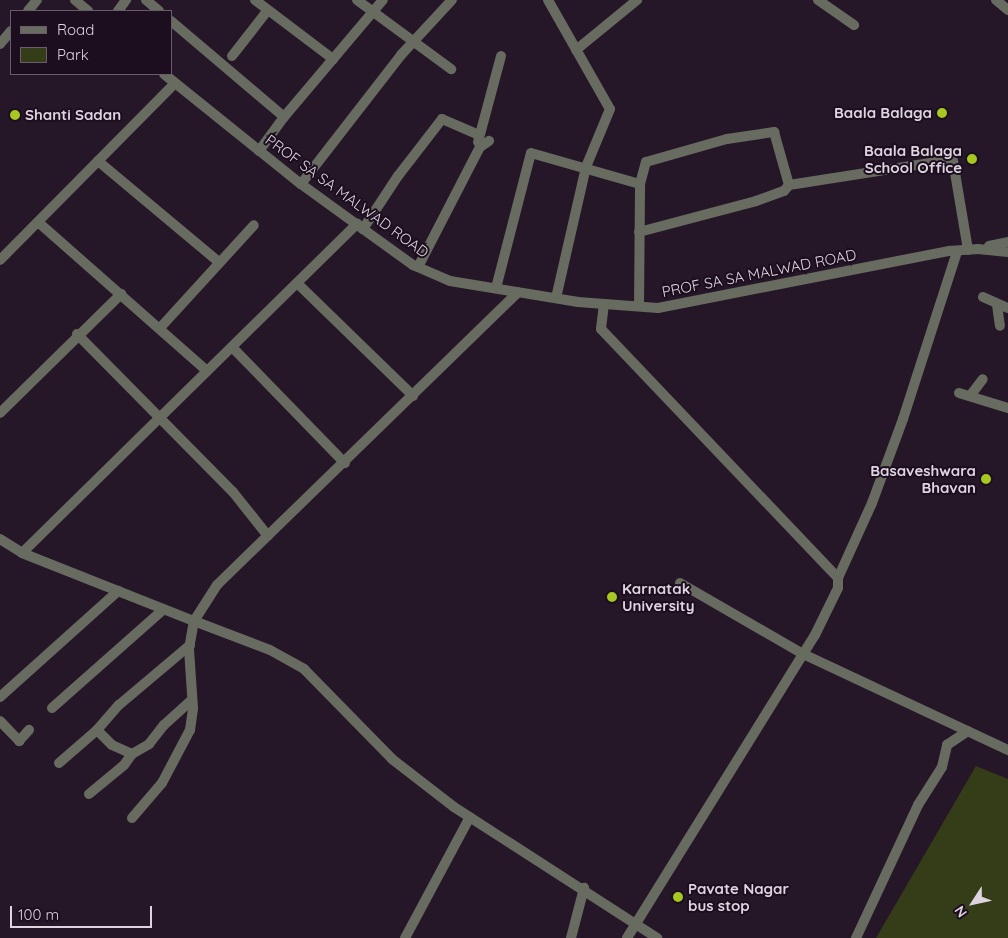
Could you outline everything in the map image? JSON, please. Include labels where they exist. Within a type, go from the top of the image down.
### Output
[{"type":"street","points":[[29,10],[37,0]]},
{"type":"street","points":[[75,0],[87,10]]},
{"type":"street","points":[[146,0],[158,10]]},
{"type":"street","points":[[254,0],[333,59]]},
{"type":"street","points":[[358,0],[450,69]]},
{"type":"street","points":[[259,151],[284,117],[383,0]]},
{"type":"street","points":[[301,184],[412,42],[452,0]]},
{"type":"street","points":[[548,0],[610,109],[586,167],[556,298]]},
{"type":"street","points":[[576,50],[637,0]]},
{"type":"street","points":[[818,0],[854,25]]},
{"type":"street","points":[[996,0],[1008,10]]},
{"type":"street","points":[[232,56],[268,10]]},
{"type":"street","points":[[172,22],[284,117]]},
{"type":"street","points":[[0,44],[10,32]]},
{"type":"street","points":[[479,135],[501,56]]},
{"type":"street","name":"PROF SA SA MALWAD ROAD","points":[[165,75],[301,184],[360,227],[418,268],[450,281],[604,304],[640,306],[679,305],[949,251],[957,252],[973,249],[1008,252]]},
{"type":"street","points":[[0,260],[175,83]]},
{"type":"street","points":[[22,553],[297,283],[360,227],[420,146],[442,120],[479,135],[485,144],[418,268]]},
{"type":"street","points":[[640,306],[640,184],[646,162],[727,139],[774,132],[789,185]]},
{"type":"street","points":[[496,288],[531,153],[586,167],[640,184]]},
{"type":"street","points":[[98,161],[219,262]]},
{"type":"street","points":[[639,232],[756,201],[784,191],[789,185],[953,161],[973,249],[1008,242]]},
{"type":"street","points":[[38,222],[207,371]]},
{"type":"street","points":[[160,328],[254,225]]},
{"type":"street","points":[[627,938],[801,653],[815,635],[838,588],[838,578],[872,503],[903,420],[957,252]]},
{"type":"street","points":[[297,283],[413,396]]},
{"type":"street","points":[[132,818],[162,782],[190,730],[192,700],[190,645],[194,621],[217,586],[518,292]]},
{"type":"street","points":[[0,412],[77,334],[121,294]]},
{"type":"street","points":[[983,297],[997,305],[1008,308]]},
{"type":"street","points":[[604,304],[601,329],[838,578]]},
{"type":"street","points":[[997,305],[1000,326]]},
{"type":"street","points":[[77,334],[233,492],[268,536]]},
{"type":"street","points":[[232,347],[345,463]]},
{"type":"street","points":[[970,396],[983,379]]},
{"type":"street","points":[[959,393],[1008,408]]},
{"type":"street","points":[[0,539],[22,553],[270,650],[304,670],[392,758],[470,817],[584,888],[634,925],[657,938]]},
{"type":"street","points":[[680,583],[801,653],[1008,750]]},
{"type":"street","points":[[0,697],[118,591]]},
{"type":"street","points":[[52,708],[164,609]]},
{"type":"street","points":[[59,763],[97,730],[119,705],[190,645]]},
{"type":"street","points":[[89,794],[124,765],[132,754],[150,744],[164,725],[192,700]]},
{"type":"street","points":[[0,721],[19,741],[30,730]]},
{"type":"street","points":[[97,730],[112,745],[132,754]]},
{"type":"street","points":[[856,938],[918,805],[942,767],[947,745],[968,730]]},
{"type":"street","points":[[405,938],[470,817]]},
{"type":"street","points":[[571,938],[584,888]]},
{"type":"green space","points":[[976,766],[1008,779],[1008,938],[876,938]]},
{"type":"place","name":"Baala Balaga","points":[[942,113]]},
{"type":"place","name":"Shanti Sadan","points":[[15,115]]},
{"type":"place","name":"Baala Balaga School Office","points":[[972,159]]},
{"type":"place","name":"Basaveshwara Bhavan","points":[[986,479]]},
{"type":"place","name":"Karnatak University","points":[[612,597]]},
{"type":"place","name":"Pavate Nagar bus stop","points":[[678,897]]}]
